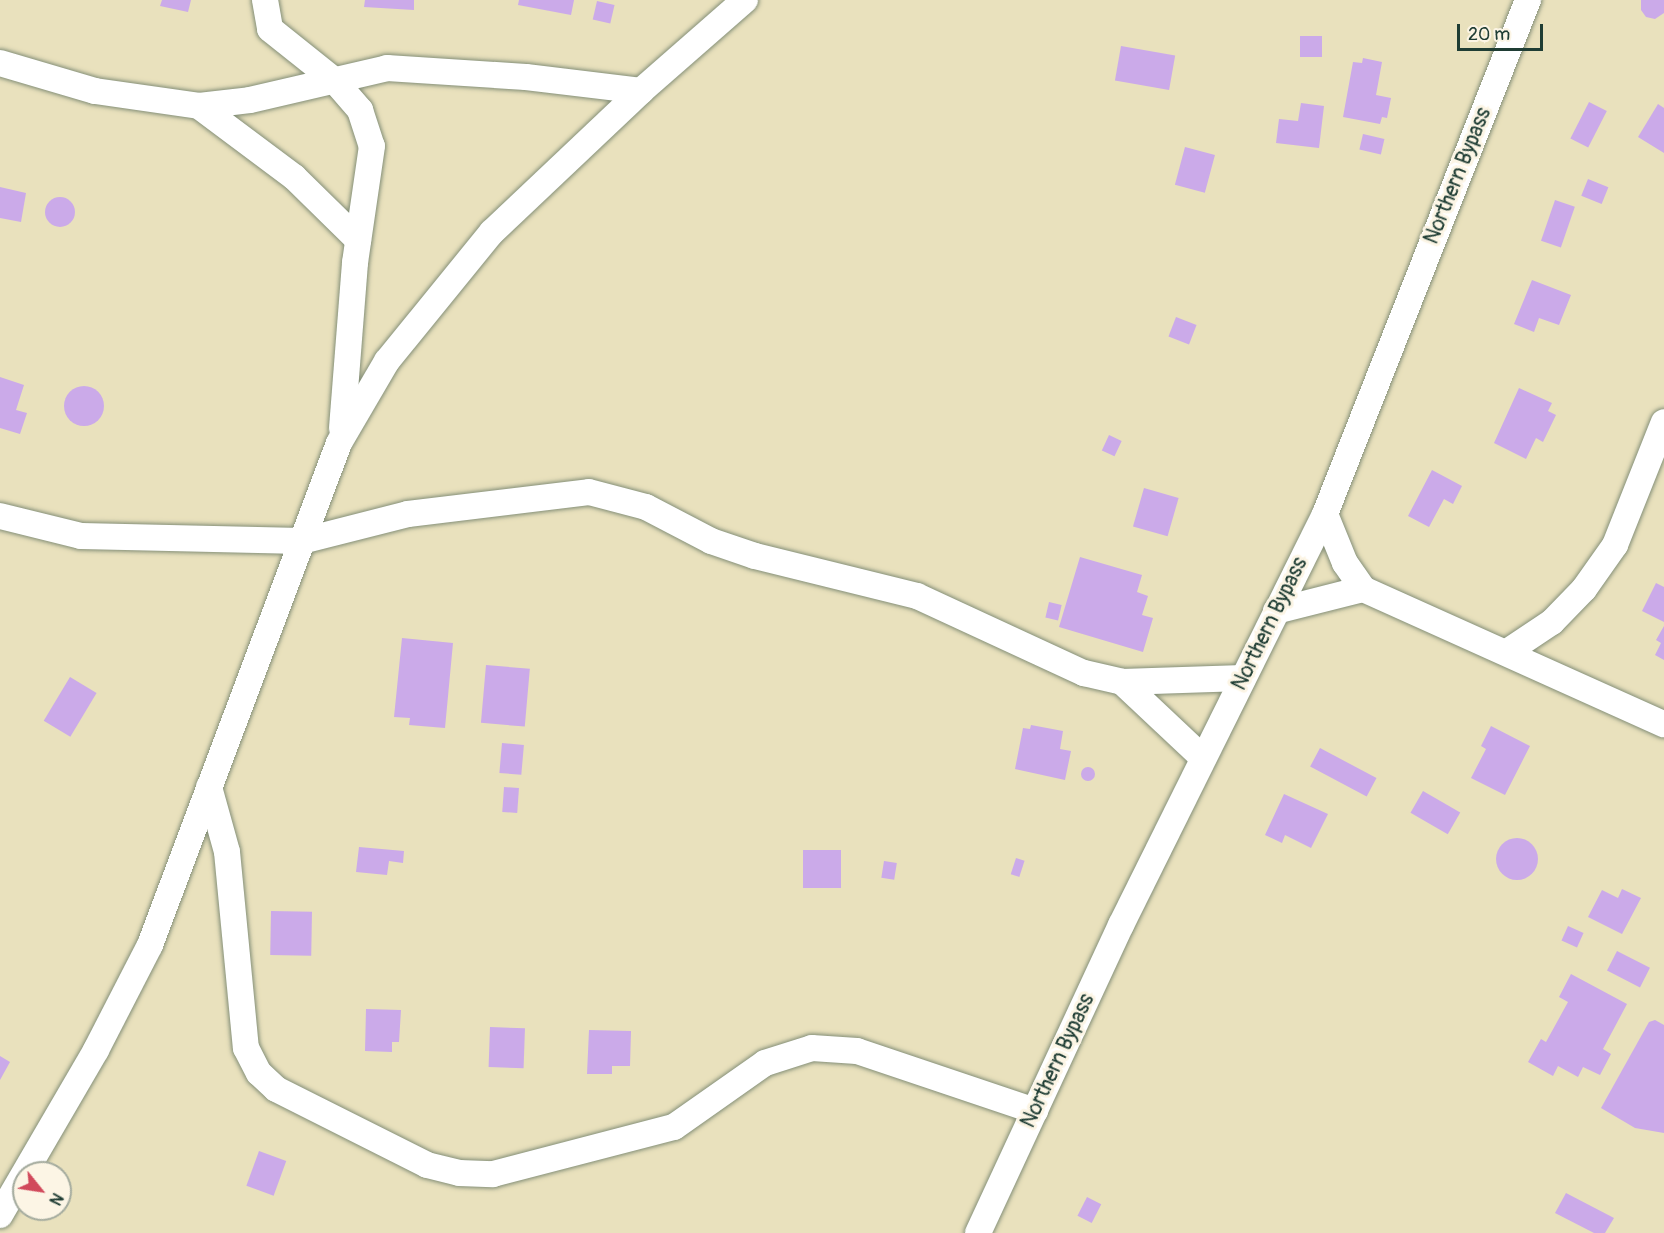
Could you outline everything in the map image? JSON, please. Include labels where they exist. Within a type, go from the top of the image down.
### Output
[{"type":"street","points":[[265,0],[270,29],[334,80],[360,110],[372,146],[347,337],[347,390],[339,443]]},
{"type":"street","points":[[0,1215],[96,1050],[150,945],[339,443],[387,361],[492,232],[641,91],[745,0]]},
{"type":"street","name":"Northern Bypass","points":[[978,1233],[1203,758],[1325,514],[1528,0]]},
{"type":"street","points":[[0,63],[95,91],[199,106],[250,100],[387,68],[526,77],[641,91]]},
{"type":"street","points":[[199,106],[294,177],[358,240]]},
{"type":"street","points":[[1506,652],[1552,622],[1584,589],[1615,545],[1664,422]]},
{"type":"street","points":[[0,516],[81,536],[302,541],[408,513],[589,492],[646,507],[711,541],[756,556],[917,596],[1084,673],[1122,682],[1243,678]]},
{"type":"street","points":[[1325,514],[1345,562],[1363,589],[1664,724]]},
{"type":"street","points":[[1276,611],[1363,589]]},
{"type":"street","points":[[1122,682],[1203,758]]},
{"type":"street","points":[[209,787],[227,852],[246,1048],[260,1073],[276,1089],[427,1165],[459,1173],[492,1174],[674,1127],[765,1063],[812,1048],[857,1052],[1035,1111]]},
{"type":"building","points":[[162,0],[191,0],[188,12],[160,6]]},
{"type":"building","points":[[365,0],[414,0],[414,10],[364,7]]},
{"type":"building","points":[[519,0],[574,0],[571,15],[518,5]]},
{"type":"building","points":[[1641,0],[1664,0],[1664,13],[1655,19],[1646,17],[1641,10]]},
{"type":"building","points":[[597,1],[615,5],[610,24],[593,20]]},
{"type":"building","points":[[1300,36],[1322,36],[1322,57],[1300,57]]},
{"type":"building","points":[[1121,46],[1175,56],[1169,90],[1115,80]]},
{"type":"building","points":[[1363,58],[1382,62],[1376,95],[1391,98],[1387,118],[1382,117],[1380,124],[1343,117],[1353,62],[1362,63]]},
{"type":"building","points":[[1589,102],[1607,111],[1588,148],[1570,139]]},
{"type":"building","points":[[1301,103],[1324,106],[1319,148],[1276,143],[1279,119],[1298,121]]},
{"type":"building","points":[[1658,104],[1664,108],[1664,153],[1638,137]]},
{"type":"building","points":[[1363,134],[1384,139],[1381,155],[1359,150]]},
{"type":"building","points":[[1185,147],[1215,155],[1205,193],[1175,185]]},
{"type":"building","points":[[1588,179],[1608,187],[1602,204],[1581,196]]},
{"type":"building","points":[[0,187],[26,193],[21,222],[0,218]]},
{"type":"building","points":[[60,197],[70,202],[75,212],[70,222],[60,227],[50,222],[45,212],[50,202]]},
{"type":"building","points":[[1555,200],[1575,207],[1561,247],[1541,241]]},
{"type":"building","points":[[1532,280],[1571,295],[1559,325],[1539,318],[1534,332],[1514,324]]},
{"type":"building","points":[[1176,317],[1197,325],[1189,344],[1168,337]]},
{"type":"building","points":[[0,377],[24,385],[16,410],[27,413],[20,434],[0,428]]},
{"type":"building","points":[[84,386],[98,392],[104,406],[98,420],[84,426],[70,420],[64,406],[70,392]]},
{"type":"building","points":[[1519,388],[1552,403],[1548,411],[1556,415],[1543,442],[1536,438],[1526,459],[1494,443]]},
{"type":"building","points":[[1109,435],[1122,441],[1115,456],[1102,450]]},
{"type":"building","points":[[1432,470],[1462,486],[1453,504],[1444,499],[1429,527],[1408,516]]},
{"type":"building","points":[[1144,488],[1179,498],[1168,536],[1133,526]]},
{"type":"building","points":[[1080,557],[1142,575],[1137,592],[1148,596],[1142,615],[1153,618],[1143,652],[1059,627]]},
{"type":"building","points":[[1656,583],[1664,587],[1664,622],[1642,611]]},
{"type":"building","points":[[1049,602],[1062,605],[1058,621],[1045,618]]},
{"type":"building","points":[[1664,626],[1664,660],[1655,655],[1661,643],[1656,640]]},
{"type":"building","points":[[402,638],[453,643],[445,728],[409,725],[410,718],[394,717]]},
{"type":"building","points":[[486,665],[530,669],[525,727],[481,723]]},
{"type":"building","points":[[70,677],[97,693],[70,737],[44,721]]},
{"type":"building","points":[[1031,725],[1063,731],[1060,749],[1071,751],[1065,780],[1015,769],[1023,728],[1030,729]]},
{"type":"building","points":[[1491,726],[1530,746],[1505,795],[1471,778],[1486,749],[1481,746]]},
{"type":"building","points":[[502,743],[524,745],[521,775],[499,773]]},
{"type":"building","points":[[1320,748],[1377,778],[1367,797],[1310,767]]},
{"type":"building","points":[[1088,767],[1093,769],[1095,774],[1093,779],[1088,781],[1083,779],[1081,774],[1083,769]]},
{"type":"building","points":[[504,787],[519,788],[517,813],[502,812]]},
{"type":"building","points":[[1423,791],[1460,812],[1448,834],[1410,813]]},
{"type":"building","points":[[1284,794],[1328,814],[1311,848],[1285,835],[1282,843],[1265,835]]},
{"type":"building","points":[[1517,838],[1525,839],[1532,844],[1537,851],[1537,867],[1532,874],[1525,879],[1517,880],[1509,879],[1502,874],[1497,867],[1496,859],[1497,851],[1502,844],[1509,839]]},
{"type":"building","points":[[359,847],[404,851],[403,863],[389,861],[387,875],[356,872]]},
{"type":"building","points":[[803,850],[841,850],[841,888],[803,888]]},
{"type":"building","points":[[1016,858],[1025,861],[1019,877],[1011,874]]},
{"type":"building","points":[[884,861],[897,863],[894,880],[881,878]]},
{"type":"building","points":[[1622,889],[1641,898],[1622,934],[1588,917],[1602,890],[1618,898]]},
{"type":"building","points":[[271,911],[312,912],[311,956],[270,955]]},
{"type":"building","points":[[1568,926],[1584,933],[1577,948],[1561,941]]},
{"type":"building","points":[[1617,951],[1650,968],[1640,987],[1607,971]]},
{"type":"building","points":[[1571,974],[1627,1004],[1603,1049],[1611,1054],[1600,1075],[1583,1067],[1578,1077],[1558,1066],[1553,1076],[1528,1062],[1541,1039],[1546,1042],[1568,1002],[1559,997]]},
{"type":"building","points":[[366,1009],[401,1010],[399,1042],[392,1042],[392,1052],[365,1051]]},
{"type":"building","points":[[1655,1020],[1664,1025],[1664,1133],[1635,1128],[1601,1108],[1649,1022]]},
{"type":"building","points":[[490,1027],[525,1028],[524,1068],[489,1067]]},
{"type":"building","points":[[589,1030],[631,1031],[630,1066],[612,1066],[612,1074],[587,1074]]},
{"type":"building","points":[[0,1056],[10,1062],[0,1080]]},
{"type":"building","points":[[259,1151],[286,1161],[274,1196],[246,1186]]},
{"type":"building","points":[[1566,1193],[1614,1218],[1605,1233],[1594,1233],[1555,1213]]},
{"type":"building","points":[[1087,1197],[1101,1204],[1092,1223],[1077,1216]]}]
